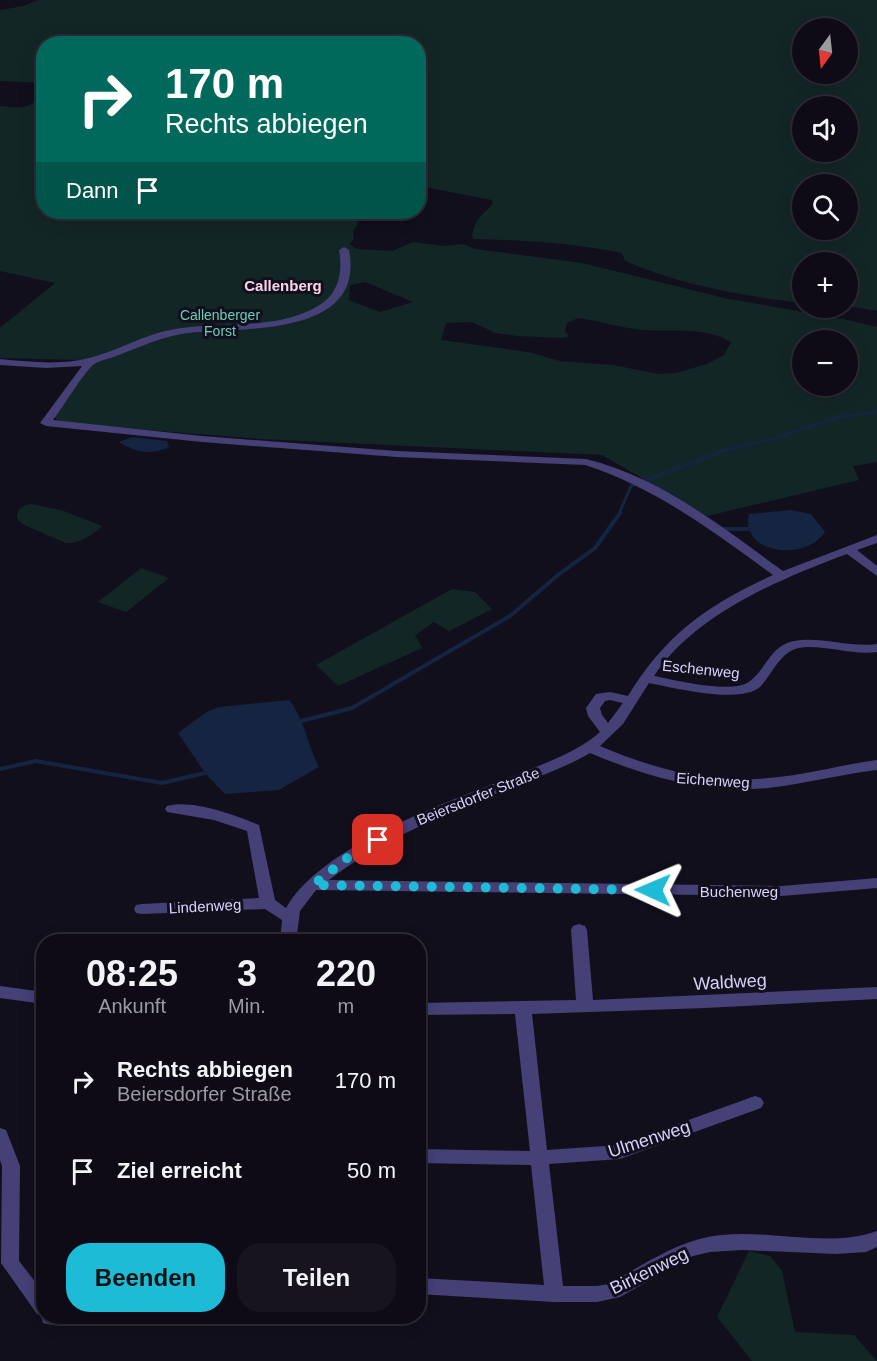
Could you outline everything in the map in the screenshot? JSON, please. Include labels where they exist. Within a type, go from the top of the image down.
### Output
[{"type":"street","points":[[0,362],[61,365],[90,362],[168,333],[273,323],[310,314],[323,308],[333,299],[345,279],[347,271],[344,250]]},
{"type":"street","points":[[90,362],[46,423],[202,439],[397,454],[586,462],[603,466],[646,486],[715,528],[783,577]]},
{"type":"street","points":[[61,365],[79,375]]},
{"type":"street","name":"Beiersdorfer Straße","points":[[289,934],[294,907],[313,885],[350,856],[390,833],[529,775],[589,747],[619,721],[645,678],[666,651],[707,618],[735,600],[783,577],[877,539]]},
{"type":"street","points":[[848,549],[877,572]]},
{"type":"street","name":"Eschenweg","points":[[645,678],[735,692],[755,685],[773,660],[789,647],[813,644],[862,652],[877,648]]},
{"type":"street","points":[[608,732],[593,708],[601,697],[610,696],[630,701]]},
{"type":"street","name":"Eichenweg","points":[[589,747],[638,768],[661,775],[723,784],[766,783],[877,765]]},
{"type":"street","points":[[172,809],[198,810],[228,817],[254,828],[268,903],[290,918]]},
{"type":"street","name":"Buchenweg","points":[[313,885],[782,891],[877,883]]},
{"type":"street","name":"Lindenweg","points":[[142,909],[268,903]]},
{"type":"street","points":[[579,930],[585,1007]]},
{"type":"street","points":[[0,992],[36,997]]},
{"type":"street","name":"Waldweg","points":[[426,1009],[523,1009],[731,1002],[877,993]]},
{"type":"street","points":[[523,1009],[554,1294]]},
{"type":"street","name":"Ulmenweg","points":[[426,1156],[540,1158],[620,1152],[755,1103]]},
{"type":"street","points":[[0,1135],[11,1166],[5,1262],[36,1299]]},
{"type":"street","name":"Birkenweg","points":[[426,1286],[554,1294],[597,1294],[613,1291],[678,1255],[710,1244],[742,1242],[836,1246],[866,1244],[877,1239]]},
{"type":"green space","points":[[38,0],[877,0],[877,311],[858,308],[858,252],[792,252],[792,302],[734,293],[668,277],[625,261],[622,253],[548,243],[474,239],[472,236],[476,224],[493,203],[492,200],[426,187],[426,36],[36,36],[36,83],[0,81],[0,10],[24,6]]},
{"type":"green space","name":"Callenberger Forst","points":[[36,101],[36,219],[357,219],[358,224],[353,231],[354,239],[349,244],[357,249],[392,251],[413,242],[443,246],[463,244],[475,249],[582,263],[724,298],[792,310],[792,318],[837,318],[877,327],[877,462],[853,466],[859,480],[707,516],[602,455],[261,439],[58,423],[55,417],[83,373],[82,360],[0,358],[0,328],[55,283],[0,271],[0,106],[28,106]],"holes":[[[365,282],[413,302],[380,312],[349,300],[350,285]],[[578,318],[627,328],[699,332],[731,342],[724,355],[707,364],[676,373],[658,374],[613,365],[560,361],[528,352],[441,340],[446,323],[472,322],[496,333],[563,338],[569,336],[565,332],[567,323]]]},
{"type":"green space","points":[[31,504],[64,511],[102,526],[90,536],[66,543],[22,524],[17,518],[18,512]]},
{"type":"green space","points":[[141,568],[169,578],[126,612],[98,602]]},
{"type":"green space","points":[[452,589],[475,592],[492,609],[449,631],[434,622],[415,635],[422,648],[338,686],[316,665]]},
{"type":"green space","points":[[749,1251],[770,1256],[782,1271],[795,1332],[854,1335],[877,1361],[752,1361],[717,1317]]},
{"type":"water","points":[[132,437],[167,441],[169,447],[143,452],[119,442]]},
{"type":"water","points":[[791,510],[811,514],[825,532],[816,542],[803,548],[790,550],[763,545],[754,538],[749,527],[749,514]]},
{"type":"water","points":[[289,700],[298,715],[319,767],[279,790],[225,794],[205,773],[178,733],[208,711],[219,707]]},
{"type":"waterway","points":[[646,480],[725,450],[773,439],[839,417],[877,412]]},
{"type":"waterway","points":[[619,514],[631,486],[646,480]]},
{"type":"waterway","points":[[646,480],[690,506]]},
{"type":"waterway","points":[[301,721],[352,708],[510,616],[558,575],[595,548],[620,513]]},
{"type":"waterway","points":[[723,529],[749,529]]},
{"type":"waterway","points":[[0,769],[36,761],[162,783],[205,773]]},
{"type":"district","name":"Callenberg","points":[[283,285]]},
{"type":"route","points":[[378,840],[350,856],[313,885],[653,890]]}]
